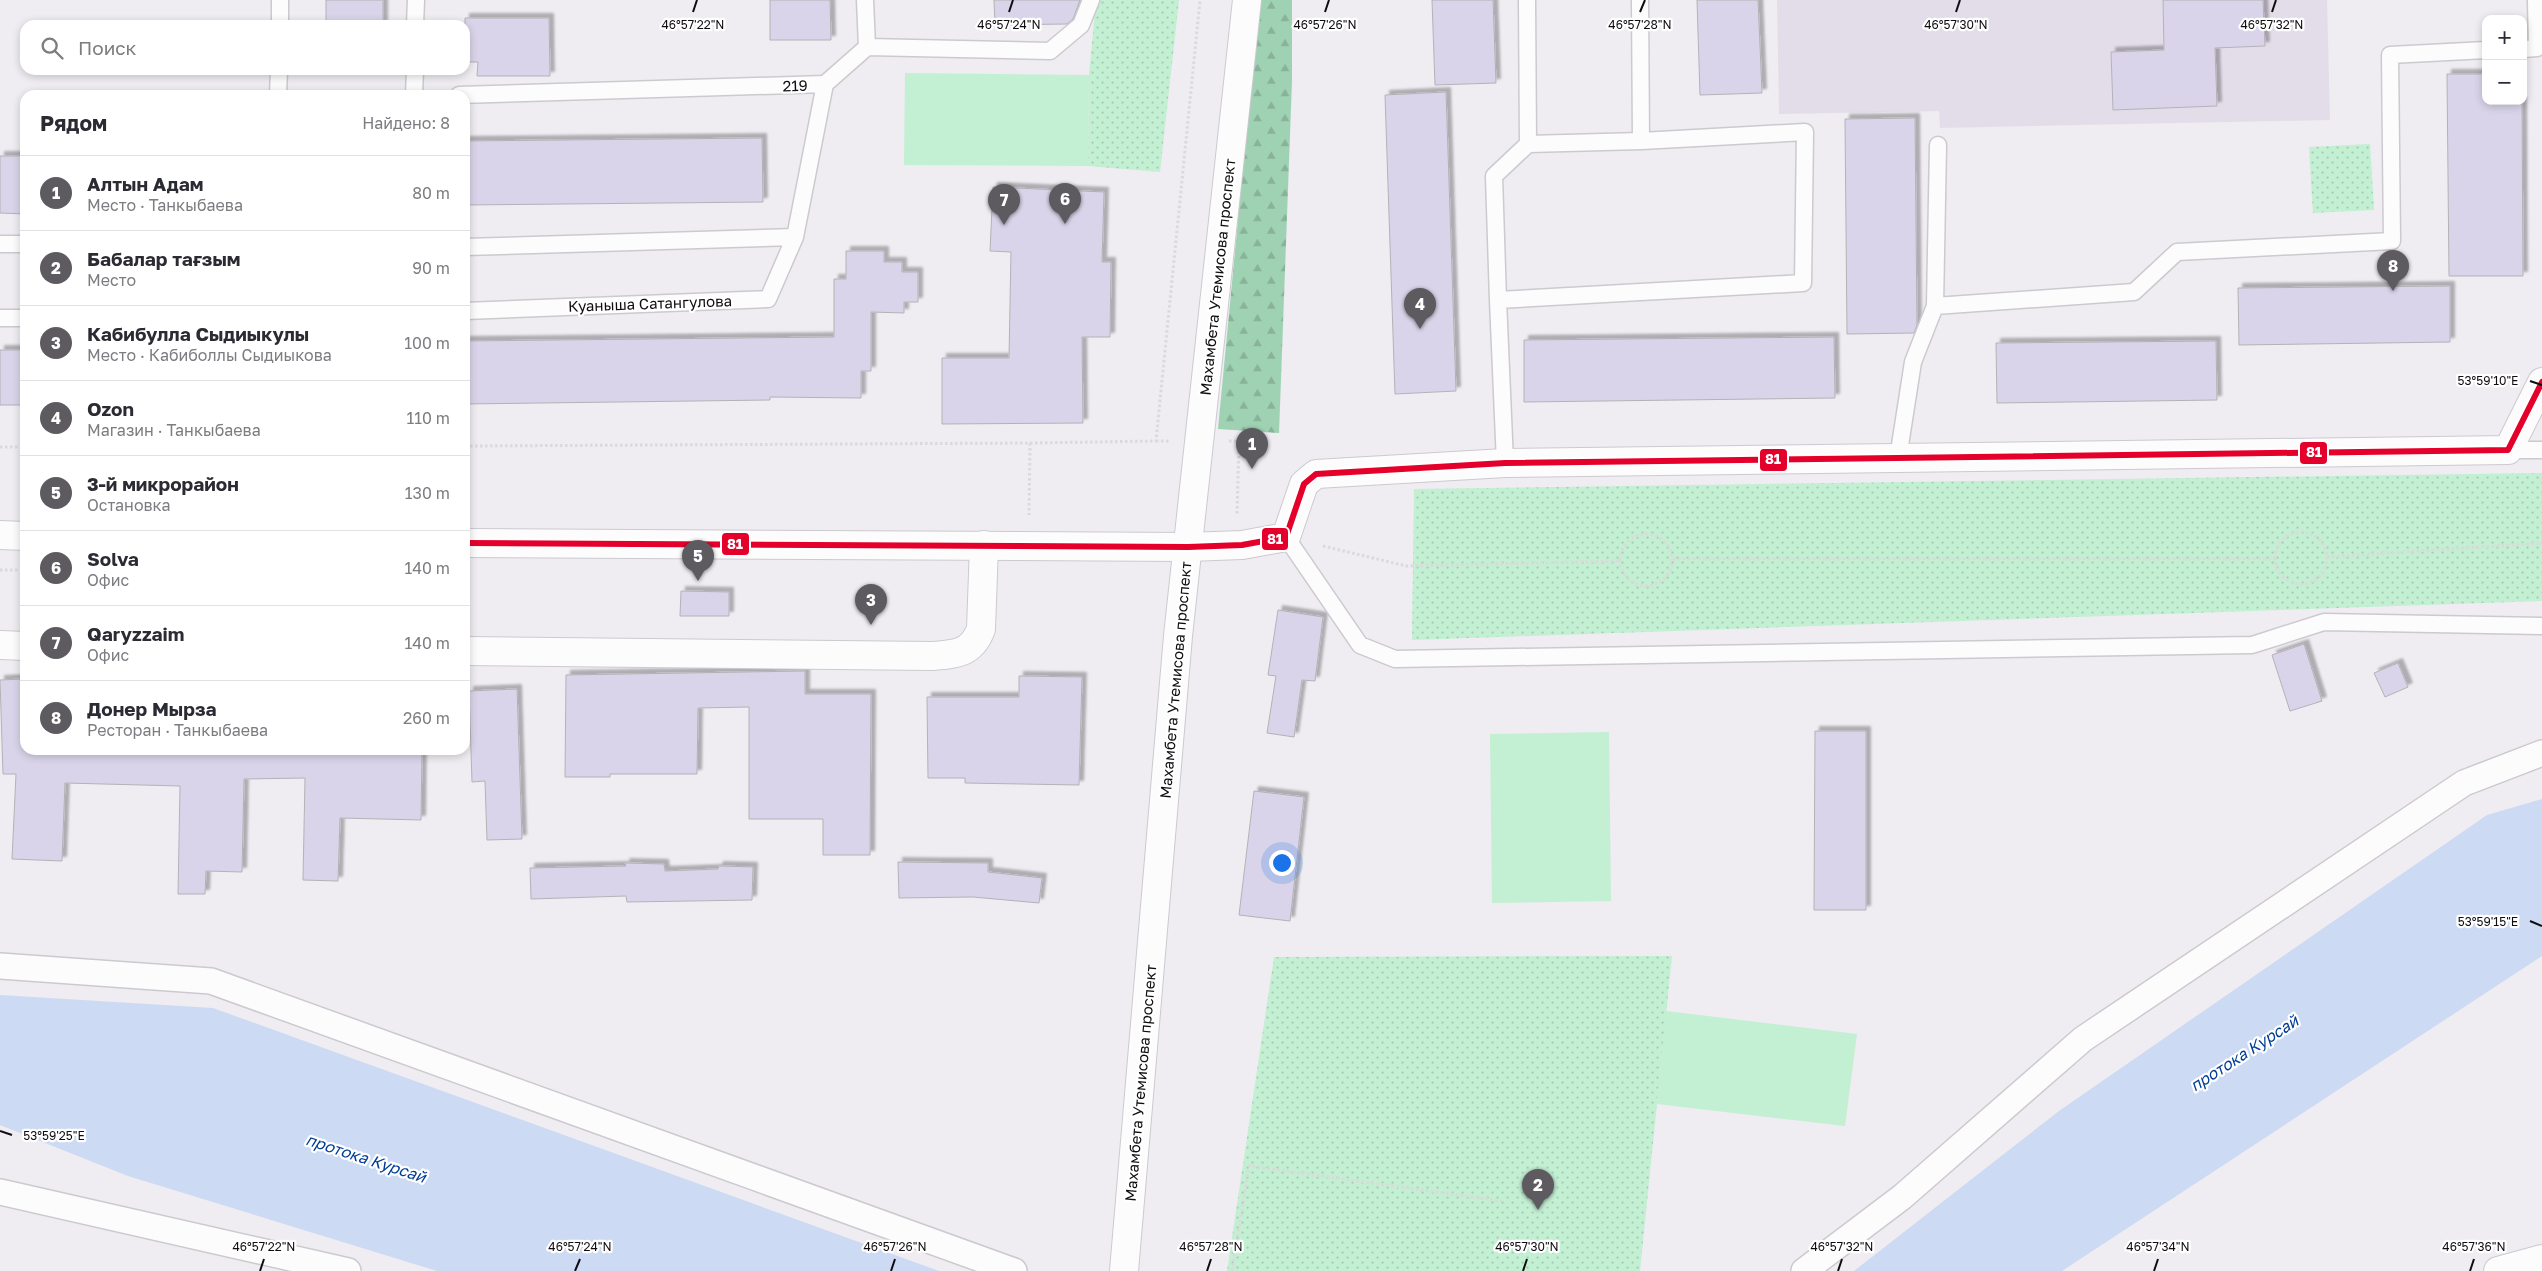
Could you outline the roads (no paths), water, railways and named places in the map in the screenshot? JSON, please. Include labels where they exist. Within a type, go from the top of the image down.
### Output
[{"type":"street","name":"Махамбета Утемисова проспект","points":[[1124,1271],[1178,636],[1247,0]]},
{"type":"street","points":[[470,543],[1188,547],[1242,545],[1286,537],[1304,484],[1316,474],[1505,463],[2508,450],[2542,382]]},
{"type":"street","points":[[0,536],[20,536]]},
{"type":"street","points":[[470,651],[933,656],[954,654],[968,649],[977,641],[981,629],[984,545]]},
{"type":"street","points":[[0,645],[20,646]]},
{"type":"street","points":[[1804,1271],[1902,1197],[2082,1039],[2464,783],[2542,753]]},
{"type":"street","points":[[0,966],[211,981],[1014,1271]]},
{"type":"street","points":[[0,1192],[301,1265],[348,1271]]},
{"type":"street","points":[[2498,1271],[2542,1259]]},
{"type":"lane","points":[[280,0],[280,20]]},
{"type":"lane","points":[[415,20],[416,0]]},
{"type":"lane","points":[[865,0],[867,47],[1050,51],[1081,25],[1091,0]]},
{"type":"lane","points":[[1526,0],[1528,144]]},
{"type":"lane","points":[[1640,0],[1640,141]]},
{"type":"lane","points":[[2534,50],[2536,0]]},
{"type":"lane","name":"219","points":[[470,95],[825,84],[867,47]]},
{"type":"lane","points":[[1936,306],[2134,292],[2177,252],[2392,241],[2390,55],[2482,50]]},
{"type":"lane","points":[[278,90],[279,75]]},
{"type":"lane","points":[[414,75],[414,90]]},
{"type":"lane","name":"Куаныша Сатангулова","points":[[470,310],[768,299],[795,237],[825,84]]},
{"type":"lane","points":[[1498,300],[1803,283],[1805,132],[1640,141],[1528,144],[1494,176],[1498,300],[1505,463]]},
{"type":"lane","points":[[1898,458],[1913,362],[1924,330],[1936,306],[1938,145]]},
{"type":"lane","points":[[470,247],[795,237]]},
{"type":"lane","points":[[0,244],[20,244]]},
{"type":"lane","points":[[0,318],[20,318]]},
{"type":"lane","points":[[2508,450],[2542,450]]},
{"type":"lane","points":[[1286,537],[1360,645],[1394,659],[2252,645],[2324,622],[2542,626]]},
{"type":"water","name":"протока Курсай","points":[[2542,799],[2542,956],[2062,1271],[1854,1271],[2059,1111],[2487,815]]},
{"type":"water","name":"протока Курсай","points":[[0,995],[213,1008],[939,1271],[437,1271],[128,1176],[0,1125]]},
{"type":"place","name":"Solva","points":[[1065,224]]},
{"type":"place","name":"Qaryzzaim","points":[[1004,225]]},
{"type":"place","name":"Донер Мырза","points":[[2393,291]]},
{"type":"place","name":"Ozon","points":[[1420,329]]},
{"type":"place","name":"Алтын Адам","points":[[1252,469]]},
{"type":"place","name":"3-й микрорайон","points":[[698,581]]},
{"type":"place","name":"Кабибулла Сыдиыкулы","points":[[871,625]]},
{"type":"place","name":"Бабалар тағзым","points":[[1538,1210]]}]
